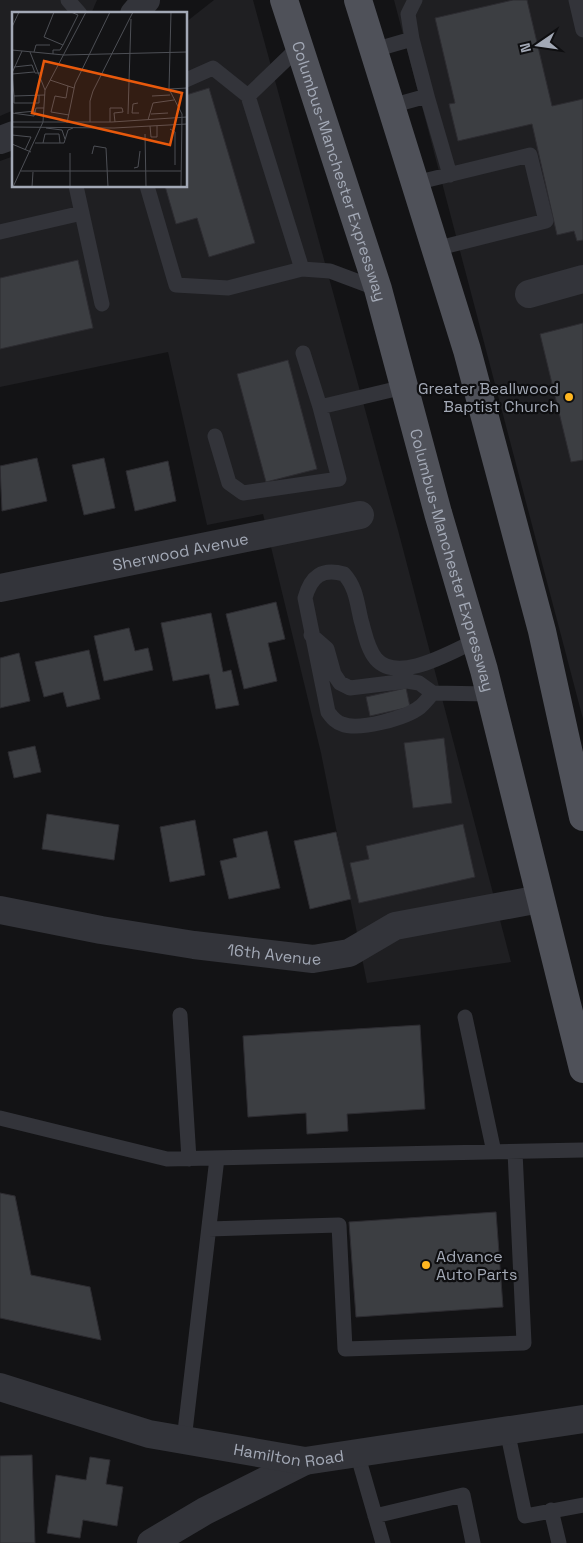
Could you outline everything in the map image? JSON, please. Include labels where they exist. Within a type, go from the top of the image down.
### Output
[{"type":"main road","name":"Columbus-Manchester Expressway","points":[[284,0],[378,289],[489,694],[583,1069]]},
{"type":"main road","points":[[358,0],[467,350],[542,632],[583,817]]},
{"type":"street","points":[[136,12],[146,0]]},
{"type":"street","points":[[0,140],[12,136]]},
{"type":"street","points":[[529,294],[583,279]]},
{"type":"street","name":"Sherwood Avenue","points":[[0,588],[360,515]]},
{"type":"street","name":"16th Avenue","points":[[0,910],[101,930],[194,945],[313,959],[349,953],[395,926],[540,899]]},
{"type":"street","name":"Hamilton Road","points":[[0,1387],[149,1434],[304,1461],[583,1419]]},
{"type":"street","points":[[151,1543],[205,1512],[304,1461]]},
{"type":"lane","points":[[68,0],[78,12]]},
{"type":"lane","points":[[415,0],[408,14],[412,39],[450,175]]},
{"type":"lane","points":[[576,0],[583,30]]},
{"type":"lane","points":[[374,50],[412,39]]},
{"type":"lane","points":[[248,96],[299,47]]},
{"type":"lane","points":[[188,79],[213,68],[248,96],[302,269]]},
{"type":"lane","points":[[391,106],[427,96]]},
{"type":"lane","points":[[415,184],[530,156],[546,221],[436,249]]},
{"type":"lane","points":[[76,188],[102,304]]},
{"type":"lane","points":[[148,188],[176,285],[228,288],[302,269],[330,271],[378,289]]},
{"type":"lane","points":[[0,232],[82,213]]},
{"type":"lane","points":[[215,436],[229,483],[243,493],[339,479],[320,407],[303,353]]},
{"type":"lane","points":[[320,407],[404,387]]},
{"type":"lane","points":[[433,693],[421,706],[410,713],[360,726],[343,725],[334,720],[328,712],[311,635],[305,598],[309,584],[316,576],[324,572],[344,574],[352,584],[367,644],[376,659],[386,667],[416,667],[475,641]]},
{"type":"lane","points":[[311,635],[327,650],[334,674],[340,683],[350,688],[407,681],[420,683],[433,693],[489,694]]},
{"type":"lane","points":[[180,1015],[189,1159]]},
{"type":"lane","points":[[465,1017],[494,1152]]},
{"type":"lane","points":[[0,1118],[167,1159],[583,1150]]},
{"type":"lane","points":[[209,1229],[339,1225],[344,1349],[524,1343],[515,1152]]},
{"type":"lane","points":[[184,1440],[217,1158]]},
{"type":"lane","points":[[506,1430],[525,1516],[583,1505]]},
{"type":"lane","points":[[357,1453],[383,1543]]},
{"type":"lane","points":[[375,1516],[464,1495],[473,1543]]},
{"type":"lane","points":[[551,1510],[559,1543]]},
{"type":"shaded area","points":[[0,0],[97,0],[92,12],[12,12],[12,111],[0,116]]},
{"type":"shaded area","points":[[214,0],[253,0],[398,530],[511,962],[367,983],[321,753],[263,514],[207,525],[168,352],[0,387],[0,161],[12,157],[12,188],[188,188],[188,20]]},
{"type":"shaded area","points":[[394,0],[583,0],[583,719]]},
{"type":"building","points":[[513,0],[527,0],[552,106],[583,99],[583,240],[577,241],[574,231],[557,235],[532,124],[458,141],[449,104],[455,103],[435,18]]},
{"type":"building","points":[[209,88],[255,243],[209,257],[197,218],[176,224],[166,188],[188,188],[188,94]]},
{"type":"building","points":[[78,260],[93,328],[0,349],[0,278]]},
{"type":"building","name":"Greater Beallwood Baptist Church","points":[[583,323],[583,460],[571,462],[540,334]]},
{"type":"building","points":[[288,360],[317,469],[266,482],[237,374]]},
{"type":"building","points":[[37,458],[47,501],[2,511],[0,466]]},
{"type":"building","points":[[104,458],[115,508],[84,515],[72,465]]},
{"type":"building","points":[[168,461],[176,501],[135,511],[126,471]]},
{"type":"building","points":[[276,602],[285,639],[268,643],[277,681],[244,689],[226,614]]},
{"type":"building","points":[[211,613],[223,672],[231,670],[239,705],[216,709],[209,674],[173,681],[161,623]]},
{"type":"building","points":[[129,628],[135,651],[148,648],[153,670],[104,681],[94,636]]},
{"type":"building","points":[[89,650],[100,699],[67,707],[63,692],[44,697],[35,662]]},
{"type":"building","points":[[19,653],[30,701],[0,708],[0,658]]},
{"type":"building","points":[[406,688],[410,707],[370,716],[366,697]]},
{"type":"building","points":[[444,738],[452,803],[413,808],[404,743]]},
{"type":"building","points":[[35,746],[41,772],[14,778],[8,752]]},
{"type":"building","points":[[47,814],[119,825],[114,860],[42,849]]},
{"type":"building","points":[[195,820],[205,875],[170,882],[160,827]]},
{"type":"building","points":[[463,824],[475,877],[359,903],[350,863],[369,859],[366,846]]},
{"type":"building","points":[[267,831],[280,888],[229,899],[220,861],[237,857],[233,839]]},
{"type":"building","points":[[336,832],[351,899],[310,909],[294,841]]},
{"type":"building","points":[[420,1025],[425,1109],[347,1114],[348,1131],[307,1134],[306,1113],[248,1117],[243,1036]]},
{"type":"building","points":[[0,1193],[15,1196],[31,1275],[90,1287],[101,1340],[0,1318]]},
{"type":"building","name":"Advance Auto Parts","points":[[496,1212],[503,1307],[356,1317],[349,1222]]},
{"type":"building","points":[[32,1455],[35,1543],[0,1543],[0,1456]]},
{"type":"building","points":[[90,1457],[110,1460],[106,1484],[123,1487],[117,1526],[83,1520],[80,1538],[47,1533],[56,1475],[86,1480]]},
{"type":"place","name":"Greater Beallwood Baptist Church","points":[[569,397]]},
{"type":"place","name":"Advance Auto Parts","points":[[426,1265]]}]
